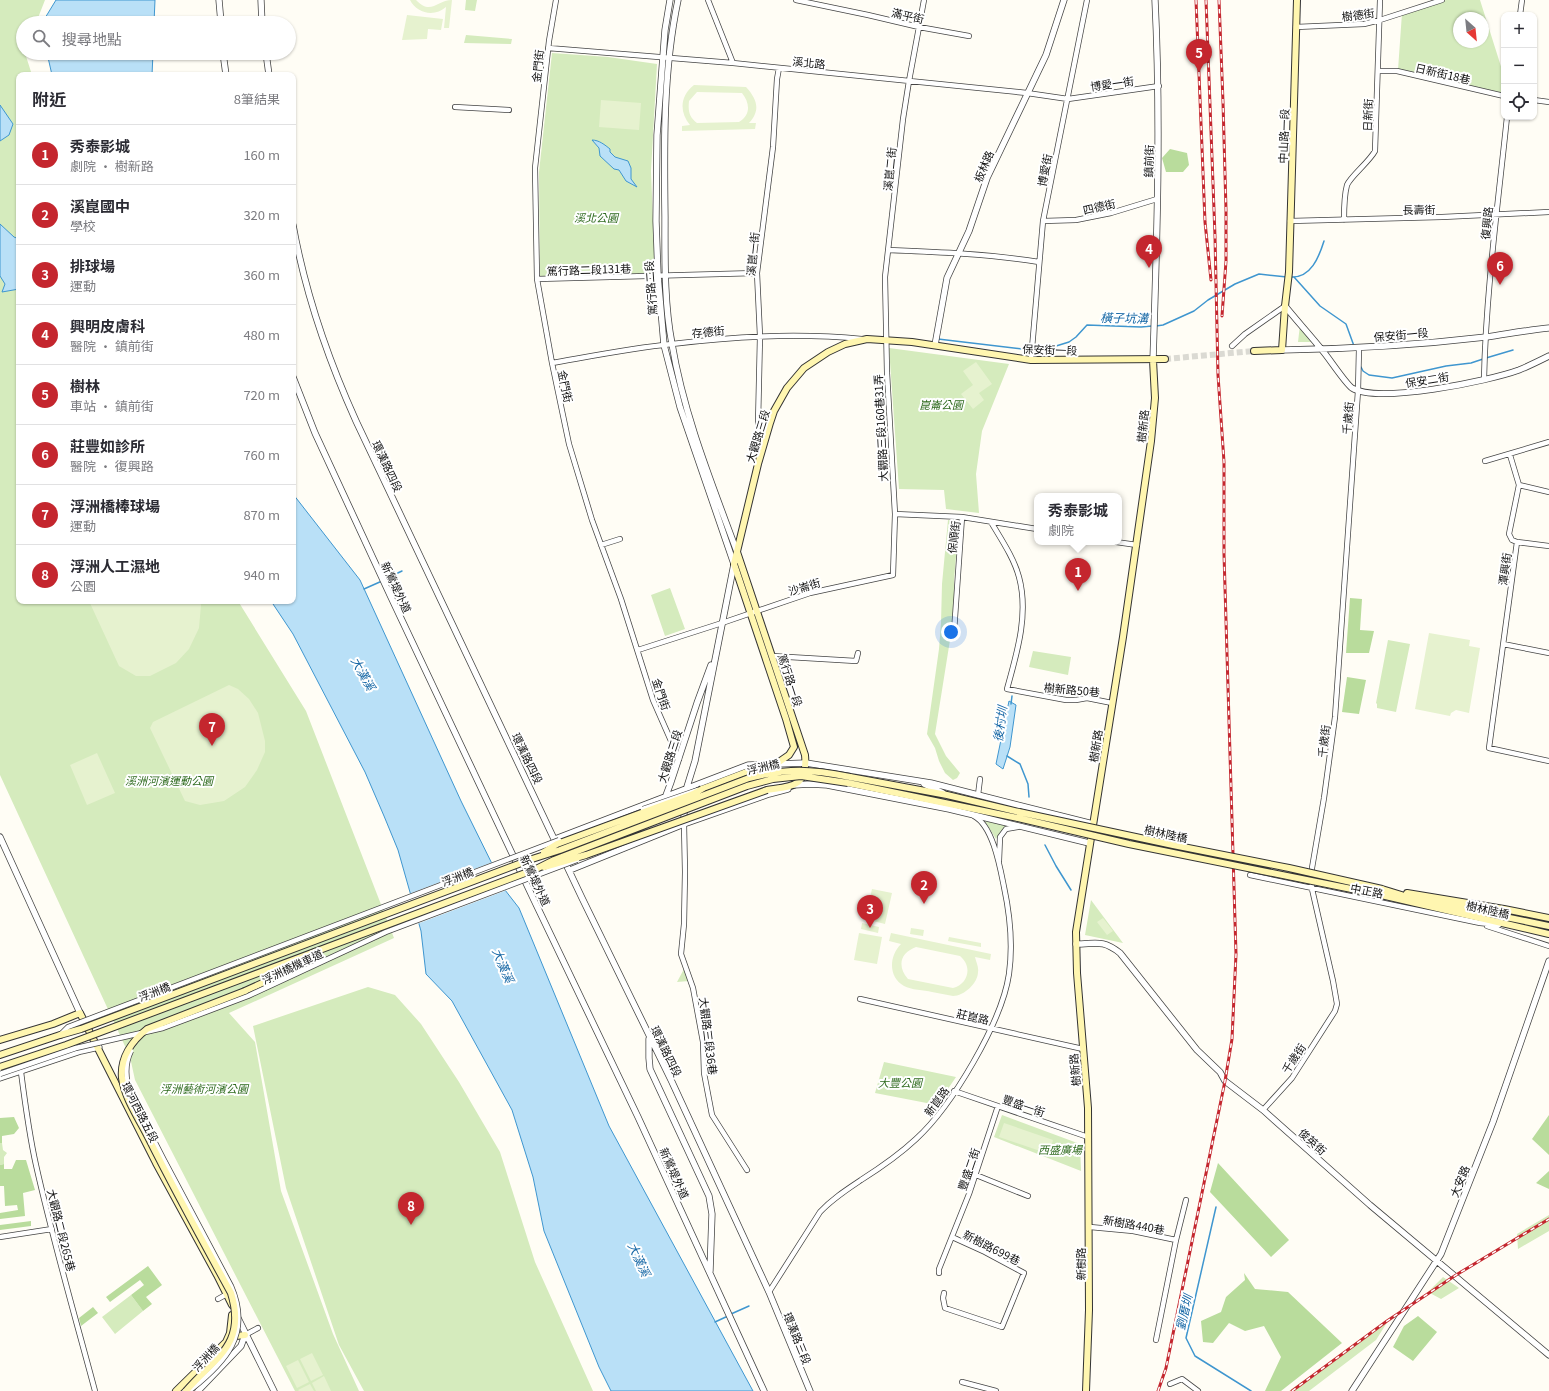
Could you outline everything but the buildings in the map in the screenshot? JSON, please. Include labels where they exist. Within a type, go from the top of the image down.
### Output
[{"type":"main road","name":"中山路一段","points":[[1282,350],[1288,276],[1297,0]]},
{"type":"main road","name":"大觀路三段","points":[[734,564],[764,443],[774,412],[787,388],[804,368],[828,352],[845,344],[867,339],[934,345]]},
{"type":"main road","name":"保安街一段","points":[[934,345],[1030,358],[1166,359]]},
{"type":"main road","name":"保安街一段","points":[[1254,351],[1282,350]]},
{"type":"main road","name":"樹新路","points":[[1088,1137],[1088,1108],[1076,944],[1089,843],[1112,703],[1151,440],[1154,405],[1153,360]]},
{"type":"main road","name":"篤行路一段","points":[[737,552],[804,750],[806,763]]},
{"type":"main road","name":"篤行路一段","points":[[532,859],[557,844],[693,794],[702,789],[776,764],[789,755],[794,747],[786,719],[734,564]]},
{"type":"main road","points":[[536,869],[555,865],[586,855],[767,790],[794,785],[800,781],[804,774],[806,763]]},
{"type":"main road","name":"浮洲橋","points":[[0,1054],[81,1029],[749,778],[771,773],[809,770],[946,803]]},
{"type":"main road","name":"浮洲橋","points":[[0,1067],[74,1042],[536,869],[554,860],[725,795],[772,779],[801,776],[849,780],[947,795]]},
{"type":"main road","name":"樹林陸橋","points":[[947,795],[1173,845],[1289,868],[1521,927]]},
{"type":"main road","name":"樹林陸橋","points":[[946,803],[1129,844],[1408,897],[1549,926]]},
{"type":"main road","name":"樹林陸橋","points":[[1381,892],[1504,909],[1549,918]]},
{"type":"main road","points":[[1521,927],[1549,934]]},
{"type":"main road","name":"浮洲橋","points":[[188,1391],[226,1349],[233,1336],[235,1307],[230,1293],[126,1094],[122,1077],[125,1057],[134,1040],[147,1029],[245,990],[300,966],[317,951]]},
{"type":"main road","points":[[0,1040],[53,1024],[80,1013]]},
{"type":"main road","name":"環河西路五段","points":[[80,1013],[156,1163],[233,1306]]},
{"type":"main road","name":"新樹路","points":[[1086,1391],[1090,1227],[1088,1137]]},
{"type":"main road","points":[[226,1342],[230,1333],[233,1306]]},
{"type":"main road","points":[[176,1391],[226,1342],[236,1336],[245,1335]]},
{"type":"street","points":[[219,0],[220,16]]},
{"type":"street","points":[[261,0],[262,16]]},
{"type":"street","name":"金門街","points":[[556,0],[548,48],[535,168],[537,279],[552,363],[569,444],[592,520],[638,650],[653,700],[679,759]]},
{"type":"street","name":"篤行路二段","points":[[670,0],[662,58],[657,134],[656,221],[658,276],[664,345],[680,407],[734,564]]},
{"type":"street","name":"篤行路二段","points":[[678,0],[672,31],[664,142],[665,275],[667,308],[672,344],[683,394],[703,458],[737,552]]},
{"type":"street","points":[[708,0],[733,63]]},
{"type":"street","name":"滿平街","points":[[796,0],[868,14],[919,27],[969,36]]},
{"type":"street","name":"溪崑二街","points":[[887,341],[885,277],[909,81],[924,0]]},
{"type":"street","name":"板林路","points":[[934,345],[948,278],[970,231],[987,178],[1046,55],[1064,0]]},
{"type":"street","name":"博愛街","points":[[1030,358],[1044,222],[1088,0]]},
{"type":"street","name":"鎮前街","points":[[1153,360],[1156,199],[1159,135],[1155,0]]},
{"type":"street","name":"日新街","points":[[1344,220],[1344,208],[1348,184],[1371,158],[1375,151],[1380,0]]},
{"type":"street","name":"樹德街","points":[[1296,27],[1364,24],[1442,0]]},
{"type":"street","points":[[1520,12],[1522,0]]},
{"type":"street","name":"溪北路","points":[[548,48],[733,63],[1027,93],[1068,99]]},
{"type":"street","points":[[225,60],[226,72]]},
{"type":"street","points":[[267,60],[269,72]]},
{"type":"street","name":"溪崑一街","points":[[764,443],[758,424],[760,336],[757,273],[773,148],[779,68]]},
{"type":"street","name":"日新街18巷","points":[[1378,71],[1397,71],[1501,95]]},
{"type":"street","name":"博愛一街","points":[[1068,99],[1158,86]]},
{"type":"street","points":[[1537,100],[1549,102]]},
{"type":"street","points":[[455,107],[509,110]]},
{"type":"street","name":"復興路","points":[[1484,379],[1485,337],[1507,120]]},
{"type":"street","name":"四德街","points":[[1044,222],[1083,219],[1112,213],[1156,199]]},
{"type":"street","name":"長壽街","points":[[1290,221],[1549,212]]},
{"type":"street","name":"環漢路四段","points":[[296,238],[308,291],[345,398],[650,1037],[769,1292]]},
{"type":"street","points":[[888,250],[959,253],[1039,262]]},
{"type":"street","name":"篤行路二段131巷","points":[[537,279],[711,273],[757,273]]},
{"type":"street","points":[[1232,346],[1245,334],[1285,306],[1322,349],[1351,387],[1358,390]]},
{"type":"street","name":"保安街一段","points":[[1282,350],[1355,348],[1485,337],[1549,328]]},
{"type":"street","name":"存德街","points":[[552,363],[664,345],[760,336],[840,337],[867,339]]},
{"type":"street","name":"大觀路三段160巷31弄","points":[[887,341],[888,418],[895,514],[893,575]]},
{"type":"street","name":"千歲街","points":[[1263,1110],[1292,1078],[1335,1011],[1337,1004],[1332,973],[1312,889],[1312,868],[1335,717],[1358,390],[1359,358],[1355,348]]},
{"type":"street","name":"保安二街","points":[[1358,390],[1384,394],[1419,391],[1484,379],[1519,370],[1549,356]]},
{"type":"street","name":"新鶯堤外道","points":[[296,385],[315,433],[390,595],[635,1110],[764,1391]]},
{"type":"street","points":[[1485,461],[1510,455],[1549,442]]},
{"type":"street","name":"潭興街","points":[[1510,455],[1519,486],[1509,534],[1512,540],[1517,542],[1489,748],[1549,761]]},
{"type":"street","points":[[1519,486],[1549,492]]},
{"type":"street","points":[[895,514],[962,517]]},
{"type":"street","name":"保順街","points":[[954,632],[962,517],[1034,529]]},
{"type":"street","name":"樹新路50巷","points":[[991,522],[1007,550],[1019,576],[1023,599],[1022,624],[1016,656],[1007,689],[1066,700],[1087,698],[1112,703]]},
{"type":"street","points":[[601,545],[620,538]]},
{"type":"street","points":[[1517,542],[1549,546]]},
{"type":"street","points":[[1122,543],[1136,545]]},
{"type":"street","name":"大觀路三段","points":[[684,824],[684,800],[695,761],[734,564]]},
{"type":"street","name":"沙崙街","points":[[638,650],[829,588],[893,575]]},
{"type":"street","points":[[1503,644],[1549,653]]},
{"type":"street","points":[[772,656],[777,658],[856,661],[858,653]]},
{"type":"street","name":"大觀路三段","points":[[665,798],[692,716],[716,654]]},
{"type":"street","points":[[692,716],[700,714],[704,717]]},
{"type":"street","points":[[555,839],[748,765],[760,763],[806,763],[917,781],[1093,824]]},
{"type":"street","points":[[978,795],[980,779]]},
{"type":"street","points":[[917,781],[947,795]]},
{"type":"street","points":[[570,870],[684,824],[769,794],[810,784]]},
{"type":"street","points":[[794,785],[827,785],[891,793],[946,803]]},
{"type":"street","points":[[827,785],[949,809],[1089,843]]},
{"type":"street","points":[[60,1035],[68,1027],[542,847],[692,791],[702,789]]},
{"type":"street","name":"新崑路","points":[[769,1292],[820,1212],[829,1202],[883,1165],[916,1139],[929,1126],[954,1091],[990,1029],[1000,1008],[1009,975],[1010,916],[1000,867],[987,830],[983,823],[976,817],[965,813]]},
{"type":"street","points":[[601,822],[597,829],[608,852],[615,851]]},
{"type":"street","name":"大觀路三段36巷","points":[[684,824],[685,897],[681,954],[694,988],[703,1042],[704,1073],[712,1115],[747,1170]]},
{"type":"street","name":"新崑路","points":[[1000,867],[1000,837],[1006,829],[1020,826]]},
{"type":"street","name":"環河西路五段","points":[[0,837],[80,1013]]},
{"type":"street","name":"浮洲橋機車道","points":[[0,1074],[76,1048],[163,1028],[248,996],[386,932],[576,861],[586,855]]},
{"type":"street","name":"中正路","points":[[1250,875],[1480,923]]},
{"type":"street","points":[[1480,923],[1521,927]]},
{"type":"street","points":[[1480,923],[1549,946]]},
{"type":"street","name":"俊英街","points":[[1076,944],[1095,942],[1104,944],[1120,953],[1197,1050],[1220,1072],[1225,1081],[1263,1110],[1367,1203],[1549,1355]]},
{"type":"street","name":"大安路","points":[[1352,1391],[1441,1254],[1493,1122],[1549,962]]},
{"type":"street","points":[[188,1391],[217,1365],[231,1348],[236,1338],[239,1326],[237,1299],[130,1094],[126,1082],[127,1062],[135,1045],[148,1032],[276,982]]},
{"type":"street","name":"莊崑路","points":[[860,999],[1083,1049]]},
{"type":"street","points":[[650,1037],[650,1069],[710,1196],[712,1214],[710,1272]]},
{"type":"street","points":[[0,1078],[81,1051],[99,1048]]},
{"type":"street","name":"大觀路二段265巷","points":[[21,1072],[26,1114],[35,1163],[95,1391]]},
{"type":"street","name":"豐盛一街","points":[[954,1091],[1088,1137]]},
{"type":"street","name":"豐盛二街","points":[[939,1273],[939,1269],[976,1175],[998,1106]]},
{"type":"street","points":[[976,1175],[1028,1196]]},
{"type":"street","points":[[1156,1340],[1176,1240],[1186,1200]]},
{"type":"street","name":"新樹路440巷","points":[[1090,1227],[1133,1231],[1176,1240]]},
{"type":"street","points":[[0,1237],[52,1229]]},
{"type":"street","name":"新樹路699巷","points":[[944,1293],[943,1298],[945,1308],[1002,1327],[1024,1273],[986,1252],[952,1237]]},
{"type":"street","name":"環漢路三段","points":[[769,1292],[810,1391]]},
{"type":"street","points":[[218,1299],[227,1294]]},
{"type":"street","name":"環河西路五段","points":[[233,1306],[245,1335],[274,1391]]},
{"type":"street","points":[[198,1391],[241,1346],[245,1335],[258,1328]]},
{"type":"street","points":[[1170,1384],[1182,1379],[1198,1391]]},
{"type":"street","points":[[962,1382],[996,1391]]},
{"type":"green space","name":"溪洲河濱運動公園","points":[[0,0],[45,0],[39,16],[16,16],[16,60],[27,60],[31,72],[16,72],[16,604],[240,604],[306,711],[394,938],[229,1013],[255,1042],[281,1191],[333,1334],[359,1391],[295,1391],[135,1080],[130,1057],[0,775]]},
{"type":"green space","points":[[410,0],[416,0],[421,5],[430,7],[452,0],[449,28],[444,28],[446,7],[437,12],[426,12],[413,5]]},
{"type":"green space","points":[[466,0],[477,0],[475,11],[465,10]]},
{"type":"green space","points":[[1446,0],[1480,0],[1484,12],[1453,12],[1453,48],[1489,48],[1489,28],[1501,66],[1501,92],[1398,70],[1402,13]]},
{"type":"green space","points":[[407,15],[443,19],[441,30],[428,29],[427,39],[402,40]]},
{"type":"green space","points":[[466,35],[512,39],[511,44],[464,43]]},
{"type":"green space","name":"溪北公園","points":[[552,53],[608,57],[657,64],[651,171],[655,273],[540,277],[539,172]]},
{"type":"green space","points":[[694,85],[746,87],[755,100],[755,114],[749,123],[756,123],[755,129],[682,131],[682,126],[690,125],[686,120],[683,110],[684,99],[689,89]],"holes":[[[697,92],[742,93],[747,101],[748,109],[746,116],[739,122],[697,123],[694,121],[689,111],[689,101]]]},
{"type":"green space","points":[[601,100],[641,103],[639,130],[599,127]]},
{"type":"green space","points":[[1170,149],[1187,153],[1189,165],[1183,172],[1166,172],[1162,158]]},
{"type":"green space","points":[[1300,325],[1312,342],[1298,342]]},
{"type":"green space","name":"崑崙公園","points":[[889,348],[1009,364],[982,431],[976,474],[979,513],[946,509],[944,490],[899,489]]},
{"type":"green space","points":[[976,362],[992,384],[979,393],[984,400],[973,409],[961,394],[973,385],[963,371]]},
{"type":"green space","points":[[948,520],[959,522],[954,580],[954,615],[935,734],[946,756],[960,773],[957,778],[953,780],[945,773],[935,748],[927,734],[939,649],[942,584]]},
{"type":"green space","points":[[670,588],[685,629],[665,636],[651,595]]},
{"type":"green space","points":[[1350,598],[1362,599],[1360,630],[1374,631],[1369,653],[1346,653]]},
{"type":"green space","points":[[90,604],[201,604],[199,628],[189,649],[176,663],[150,676],[136,676],[119,666]]},
{"type":"green space","points":[[1429,633],[1470,640],[1469,646],[1480,648],[1469,713],[1456,710],[1451,713],[1450,716],[1415,709]]},
{"type":"green space","points":[[1388,640],[1410,644],[1396,712],[1377,708],[1376,703]]},
{"type":"green space","points":[[1033,651],[1071,657],[1068,675],[1029,667]]},
{"type":"green space","points":[[1347,677],[1366,680],[1359,714],[1342,712]]},
{"type":"green space","points":[[229,685],[238,689],[249,699],[258,713],[265,741],[265,752],[257,770],[245,787],[224,801],[200,805],[185,801],[150,728],[153,722]]},
{"type":"green space","points":[[97,753],[115,793],[87,805],[70,765]]},
{"type":"green space","points":[[983,818],[1008,826],[1001,831],[996,839]]},
{"type":"green space","points":[[872,889],[892,893],[885,924],[865,919]]},
{"type":"green space","points":[[1091,900],[1123,943],[1085,935]]},
{"type":"green space","points":[[1103,918],[1113,931],[1107,935],[1097,922]]},
{"type":"green space","points":[[862,923],[879,927],[878,933],[861,929]]},
{"type":"green space","points":[[911,928],[924,930],[923,936],[910,934]]},
{"type":"green space","points":[[859,933],[882,937],[877,964],[854,960]]},
{"type":"green space","points":[[891,933],[991,954],[990,960],[975,957],[978,966],[976,980],[970,988],[962,994],[953,996],[910,988],[899,982],[893,972],[892,960],[901,944],[889,941]],"holes":[[[916,947],[960,956],[966,965],[967,975],[962,983],[953,988],[908,979],[901,965],[906,953]]]},
{"type":"green space","points":[[949,937],[981,943],[981,947],[948,941]]},
{"type":"green space","points":[[684,969],[689,981],[677,982]]},
{"type":"green space","points":[[368,987],[395,995],[421,1024],[459,1082],[500,1152],[535,1262],[593,1391],[364,1391],[339,1345],[286,1188],[253,1026]]},
{"type":"green space","name":"大豐公園","points":[[884,1062],[956,1077],[937,1105],[875,1093]]},
{"type":"green space","name":"西盛廣場","points":[[1002,1115],[1080,1144],[1081,1171],[994,1137]]},
{"type":"green space","points":[[1549,1115],[1549,1155],[1532,1139]]},
{"type":"green space","points":[[14,1117],[19,1128],[14,1134],[2,1136],[2,1143],[0,1143],[0,1118]]},
{"type":"green space","points":[[1004,1123],[1053,1140],[1049,1154],[999,1137]]},
{"type":"green space","points":[[0,1143],[2,1143],[3,1150],[7,1153],[4,1157],[4,1164],[0,1165]]},
{"type":"green space","points":[[16,1160],[26,1160],[35,1190],[23,1193],[25,1216],[0,1219],[0,1213],[18,1210],[17,1205],[5,1206],[4,1186],[0,1186],[0,1165],[4,1164],[4,1169],[12,1169]]},
{"type":"green space","points":[[1218,1163],[1289,1240],[1271,1257],[1210,1192]]},
{"type":"green space","points":[[1549,1171],[1549,1189],[1536,1183]]},
{"type":"green space","points":[[1549,1215],[1549,1231],[1518,1249],[1517,1234]]},
{"type":"green space","points":[[31,1221],[31,1226],[0,1230],[0,1225]]},
{"type":"green space","points":[[148,1266],[162,1285],[146,1297],[152,1304],[143,1311],[131,1295],[144,1285],[140,1280],[110,1302],[106,1297]]},
{"type":"green space","points":[[1244,1273],[1255,1289],[1288,1292],[1342,1343],[1281,1391],[1265,1391],[1281,1357],[1264,1326],[1245,1331],[1229,1323],[1213,1343],[1203,1342],[1201,1321],[1221,1312],[1226,1297],[1245,1280]]},
{"type":"green space","points":[[1443,1277],[1459,1288],[1441,1299],[1428,1292]]},
{"type":"green space","points":[[131,1295],[143,1311],[115,1334],[102,1317]]},
{"type":"green space","points":[[93,1307],[98,1313],[81,1326],[79,1318]]},
{"type":"green space","points":[[1418,1316],[1437,1332],[1413,1361],[1393,1347],[1404,1326]]},
{"type":"green space","points":[[1388,1321],[1376,1340],[1309,1391],[1289,1391]]},
{"type":"green space","points":[[312,1353],[323,1375],[311,1381],[300,1359]]},
{"type":"green space","points":[[298,1360],[309,1382],[297,1388],[286,1366]]},
{"type":"green space","points":[[324,1376],[331,1391],[316,1391],[312,1383]]},
{"type":"green space","points":[[310,1384],[314,1391],[298,1390]]},
{"type":"water","points":[[56,0],[155,0],[154,16],[46,16]]},
{"type":"water","points":[[49,60],[153,60],[152,72],[51,72]]},
{"type":"water","points":[[0,105],[13,124],[9,135],[0,141]]},
{"type":"water","points":[[592,140],[606,146],[615,157],[628,161],[631,168],[631,179],[637,187],[626,181],[619,170],[614,169],[600,156],[599,148]]},
{"type":"water","points":[[0,224],[16,238],[16,290],[2,292],[5,284],[0,276]]},
{"type":"water","name":"大漢溪","points":[[296,498],[360,580],[461,801],[505,890],[519,908],[609,1126],[753,1391],[611,1391],[599,1367],[544,1231],[533,1177],[512,1110],[452,1001],[426,974],[421,931],[398,850],[365,772],[293,634],[273,604],[296,604]]},
{"type":"water","points":[[1009,701],[1016,705],[1010,747],[1003,769],[996,764]]},
{"type":"pier","points":[[493,862],[507,890],[417,924],[409,894]]},
{"type":"waterway","points":[[1291,277],[1304,274],[1309,270],[1317,260],[1324,241]]},
{"type":"waterway","name":"橫子坑溝","points":[[1156,326],[1163,325],[1194,311],[1208,300],[1235,284],[1259,274],[1287,277]]},
{"type":"waterway","points":[[1294,277],[1320,306],[1346,324],[1354,346]]},
{"type":"waterway","name":"橫子坑溝","points":[[938,339],[1040,351],[1069,342],[1087,325],[1152,326]]},
{"type":"waterway","points":[[1486,358],[1513,350]]},
{"type":"waterway","points":[[1361,367],[1363,371],[1369,375],[1392,378],[1446,366],[1471,363],[1483,359]]},
{"type":"waterway","points":[[385,579],[402,571]]},
{"type":"waterway","points":[[364,589],[382,581]]},
{"type":"waterway","name":"後村圳","points":[[1011,704],[1012,696]]},
{"type":"waterway","points":[[1007,756],[1020,764],[1028,784],[1029,797]]},
{"type":"waterway","points":[[1045,845],[1071,890]]},
{"type":"waterway","name":"劉厝圳","points":[[1216,1207],[1186,1338],[1195,1356],[1251,1391]]},
{"type":"waterway","points":[[731,1314],[749,1306]]},
{"type":"waterway","points":[[715,1322],[728,1316]]},
{"type":"tunnel","points":[[1165,359],[1254,351]]},
{"type":"railway","points":[[1196,0],[1205,222],[1211,280]]},
{"type":"railway","points":[[1158,1391],[1166,1368],[1225,1081],[1232,1039],[1236,954],[1224,554],[1224,462],[1218,375],[1215,236],[1206,0]]},
{"type":"railway","points":[[1219,0],[1226,210],[1226,261],[1222,316]]},
{"type":"railway","points":[[1292,1391],[1387,1321],[1456,1275],[1549,1219]]},
{"type":"place","name":"樹林","points":[[1199,72]]},
{"type":"place","name":"興明皮膚科","points":[[1149,268]]},
{"type":"place","name":"莊豐如診所","points":[[1500,285]]},
{"type":"place","name":"秀泰影城","points":[[1078,591]]},
{"type":"place","name":"浮洲橋棒球場","points":[[212,746]]},
{"type":"place","name":"溪崑國中","points":[[924,904]]},
{"type":"place","name":"排球場","points":[[870,928]]},
{"type":"place","name":"浮洲人工濕地","points":[[411,1225]]},
{"type":"park label","name":"浮洲藝術河濱公園","points":[[204,1088]]}]
